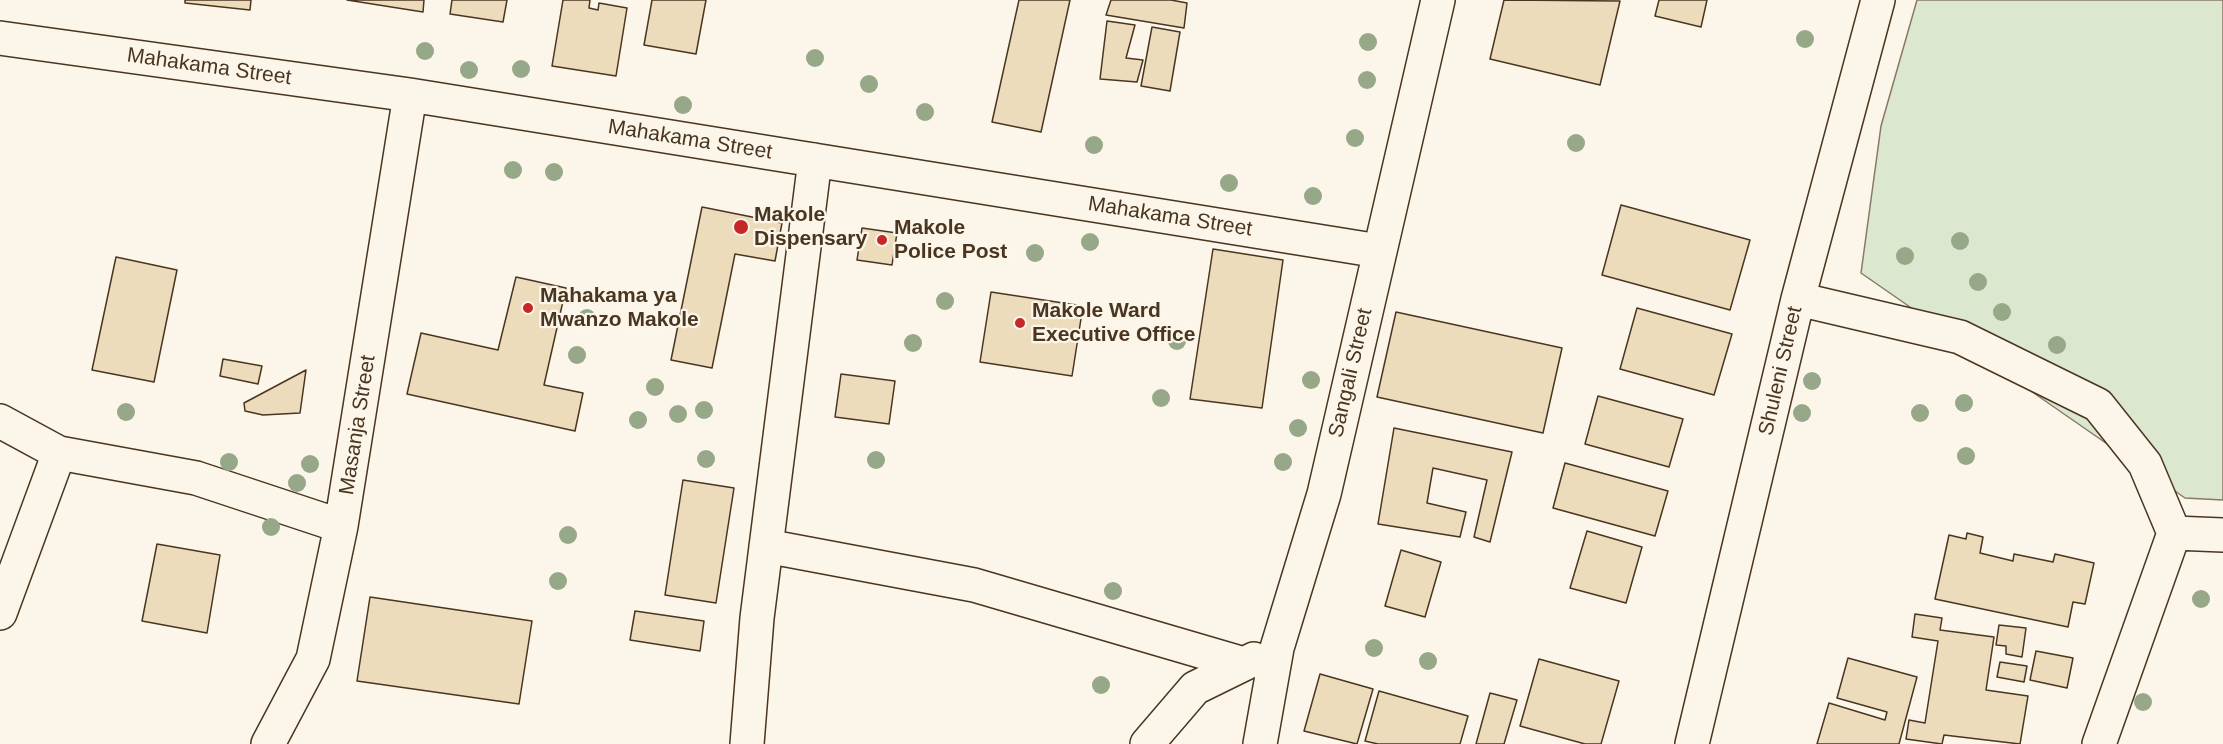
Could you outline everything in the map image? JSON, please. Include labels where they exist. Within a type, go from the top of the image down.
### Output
[{"type":"street","name":"Sangali Street","points":[[1260,744],[1277,648],[1324,494],[1378,250],[1438,0]]},
{"type":"street","name":"Shuleni Street","points":[[1692,744],[1798,299],[1878,0]]},
{"type":"street","name":"Mahakama Street","points":[[0,38],[410,95],[1378,250]]},
{"type":"street","name":"Masanja Street","points":[[268,744],[313,659],[341,526],[410,95]]},
{"type":"street","points":[[747,744],[757,618],[815,160]]},
{"type":"street","points":[[1798,299],[1960,337],[2098,405],[2145,464],[2174,533],[2099,744]]},
{"type":"street","points":[[0,421],[59,453],[196,478],[341,526]]},
{"type":"street","points":[[0,613],[59,453]]},
{"type":"street","points":[[2174,533],[2221,542]]},
{"type":"street","points":[[766,546],[974,585],[1244,664]]},
{"type":"street","points":[[1147,744],[1195,688],[1277,648]]},
{"type":"green space","points":[[1917,0],[2223,0],[2223,500],[2185,498],[1861,273],[1881,126]]},
{"type":"building","points":[[185,0],[251,0],[250,10],[185,3]]},
{"type":"building","points":[[347,0],[424,0],[423,12]]},
{"type":"building","points":[[452,0],[507,0],[503,22],[450,14]]},
{"type":"building","points":[[563,0],[590,0],[589,8],[598,10],[599,3],[627,8],[616,76],[552,66]]},
{"type":"building","points":[[652,0],[706,0],[696,54],[644,45]]},
{"type":"building","points":[[1019,0],[1070,0],[1041,132],[992,122]]},
{"type":"building","points":[[1111,0],[1171,0],[1187,3],[1184,28],[1106,15]]},
{"type":"building","points":[[1504,0],[1620,1],[1600,85],[1490,59]]},
{"type":"building","points":[[1659,0],[1707,0],[1701,27],[1655,16]]},
{"type":"building","points":[[1107,21],[1135,25],[1126,58],[1143,60],[1137,82],[1100,79]]},
{"type":"building","points":[[1152,27],[1180,32],[1170,91],[1141,86]]},
{"type":"building","points":[[1621,205],[1750,240],[1730,310],[1602,275]]},
{"type":"building","points":[[702,207],[782,223],[775,261],[735,254],[712,368],[671,360]]},
{"type":"building","points":[[862,228],[897,233],[892,265],[857,260]]},
{"type":"building","points":[[1213,249],[1283,260],[1262,408],[1190,399]]},
{"type":"building","points":[[116,257],[177,270],[154,382],[92,370]]},
{"type":"building","points":[[516,277],[566,288],[544,385],[583,393],[575,431],[407,394],[421,333],[498,350]]},
{"type":"building","points":[[991,292],[1083,306],[1072,376],[980,362]]},
{"type":"building","points":[[1637,308],[1732,334],[1714,395],[1620,369]]},
{"type":"building","points":[[1396,312],[1562,348],[1543,433],[1377,397]]},
{"type":"building","points":[[223,359],[262,366],[258,384],[220,376]]},
{"type":"building","points":[[306,370],[300,413],[263,415],[245,411],[244,403]]},
{"type":"building","points":[[841,374],[895,381],[889,424],[835,417]]},
{"type":"building","points":[[1598,396],[1683,419],[1669,467],[1585,444]]},
{"type":"building","points":[[1394,428],[1512,452],[1490,542],[1474,537],[1487,480],[1433,468],[1427,503],[1466,512],[1460,537],[1378,524]]},
{"type":"building","points":[[1565,463],[1668,491],[1655,536],[1553,508]]},
{"type":"building","points":[[683,480],[734,488],[716,603],[665,595]]},
{"type":"building","points":[[1587,531],[1642,547],[1626,603],[1570,588]]},
{"type":"building","points":[[1967,533],[1983,537],[1980,553],[2013,561],[2014,554],[2053,562],[2055,554],[2094,563],[2085,604],[2073,602],[2068,627],[1935,599],[1949,535],[1966,539]]},
{"type":"building","points":[[157,544],[220,555],[207,633],[142,621]]},
{"type":"building","points":[[1401,550],[1441,562],[1425,617],[1385,606]]},
{"type":"building","points":[[370,597],[532,621],[519,704],[357,681]]},
{"type":"building","points":[[635,611],[704,621],[700,651],[630,640]]},
{"type":"building","points":[[1915,614],[1942,618],[1940,630],[1994,637],[1986,690],[2028,696],[2020,744],[1944,735],[1942,744],[1906,739],[1909,720],[1925,723],[1938,641],[1912,637]]},
{"type":"building","points":[[1999,625],[2026,628],[2022,657],[2006,654],[2006,646],[1996,645]]},
{"type":"building","points":[[2036,651],[2073,658],[2067,688],[2030,680]]},
{"type":"building","points":[[1848,658],[1917,677],[1899,744],[1817,744],[1829,703],[1885,720],[1887,712],[1837,698]]},
{"type":"building","points":[[1539,659],[1619,681],[1601,744],[1585,744],[1520,726]]},
{"type":"building","points":[[2000,662],[2027,666],[2024,682],[1997,677]]},
{"type":"building","points":[[1320,674],[1373,689],[1357,744],[1304,731]]},
{"type":"building","points":[[1379,691],[1468,716],[1460,744],[1378,744],[1365,741]]},
{"type":"building","points":[[1490,693],[1517,700],[1504,744],[1476,744]]},
{"type":"place","name":"Makole Dispensary","points":[[741,227]]},
{"type":"place","name":"Makole Police Post","points":[[882,240]]},
{"type":"place","name":"Mahakama ya Mwanzo Makole","points":[[528,308]]},
{"type":"place","name":"Makole Ward Executive Office","points":[[1020,323]]}]
